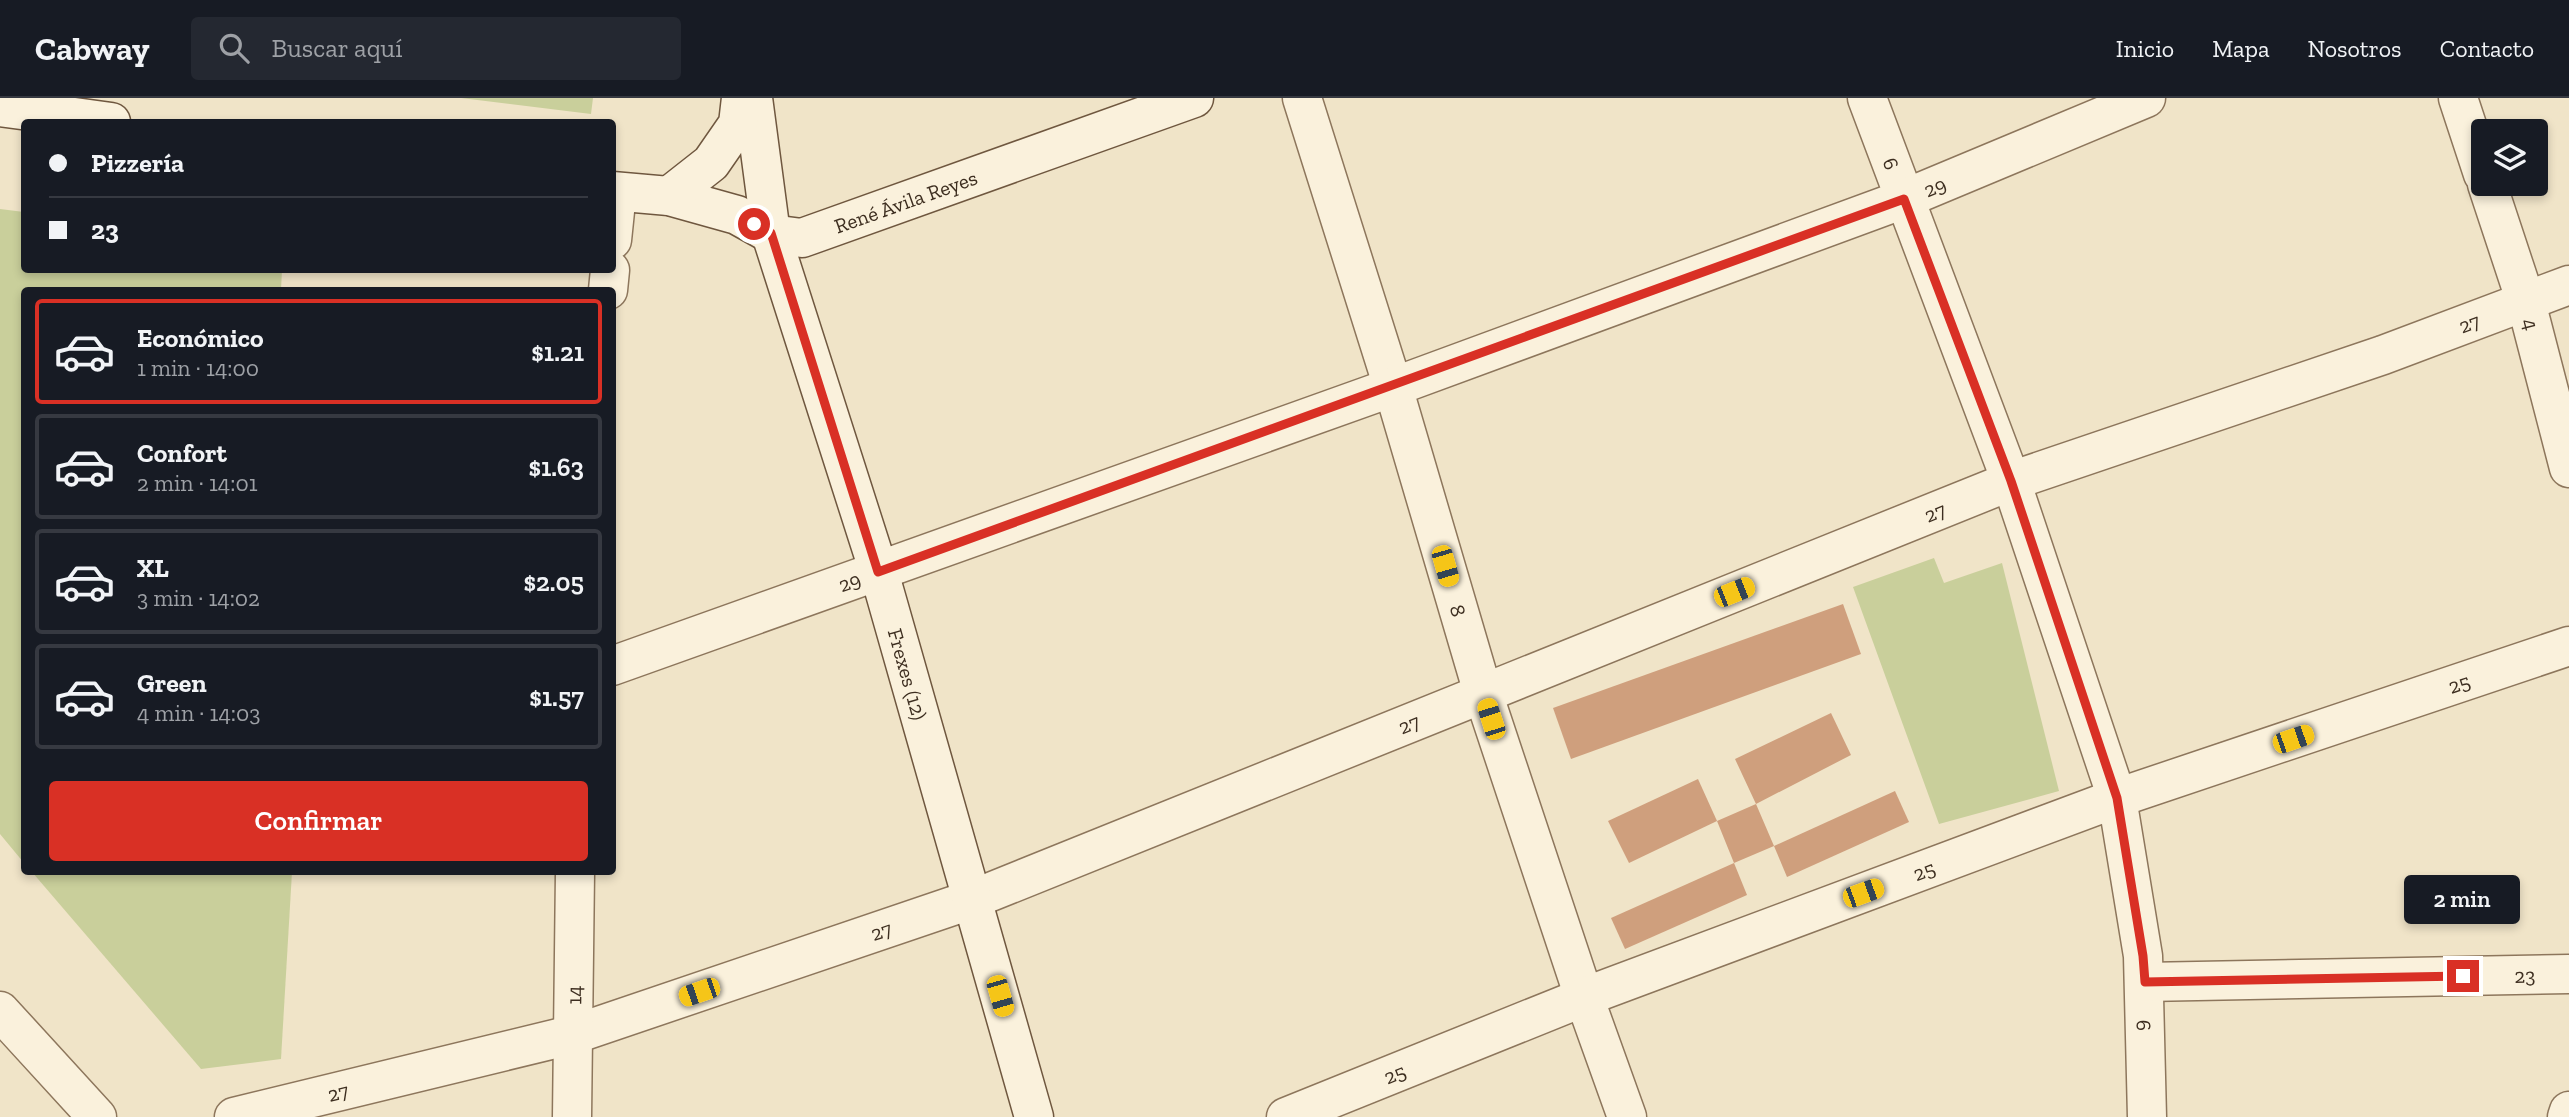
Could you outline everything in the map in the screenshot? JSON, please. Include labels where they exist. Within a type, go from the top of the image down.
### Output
[{"type":"street","points":[[670,196],[711,163],[738,124],[741,98]]},
{"type":"street","name":"Frexes (12)","points":[[753,98],[771,233],[878,572],[1034,1117]]},
{"type":"street","name":"René Ávila Reyes","points":[[616,191],[670,196],[737,215],[771,233],[802,238],[1194,98]]},
{"type":"street","name":"8","points":[[1301,98],[1393,387],[1483,693],[1584,997],[1627,1117]]},
{"type":"street","name":"6","points":[[1867,98],[2011,481],[2117,798],[2143,956],[2147,1117]]},
{"type":"street","name":"29","points":[[616,665],[1393,387],[1904,199],[2146,98]]},
{"type":"street","points":[[2458,98],[2471,137]]},
{"type":"street","points":[[0,107],[89,119]]},
{"type":"street","name":"4","points":[[2491,196],[2526,302],[2569,468]]},
{"type":"street","name":"27","points":[[234,1117],[575,1034],[972,899],[2011,481],[2383,355],[2569,285]]},
{"type":"street","name":"25","points":[[1286,1117],[1584,997],[2117,798],[2569,646]]},
{"type":"street","name":"14","points":[[572,1117],[575,875]]},
{"type":"street","name":"23","points":[[2145,982],[2569,974]]},
{"type":"street","points":[[0,1011],[96,1117]]},
{"type":"street","points":[[2567,1117],[2569,1111]]},
{"type":"green space","points":[[461,98],[593,98],[591,114]]},
{"type":"green space","points":[[0,209],[21,212],[21,273],[282,273],[281,287],[21,287],[21,859],[0,834]]},
{"type":"green space","points":[[1934,558],[1944,583],[2002,563],[2059,791],[1939,824],[1853,587]]},
{"type":"green space","points":[[35,875],[292,875],[281,1059],[201,1069]]},
{"type":"building","points":[[1843,604],[1861,654],[1571,759],[1553,708]]},
{"type":"building","points":[[1831,713],[1851,755],[1756,804],[1735,759]]},
{"type":"building","points":[[1698,779],[1717,821],[1629,863],[1608,821]]},
{"type":"building","points":[[1895,791],[1909,822],[1787,877],[1774,846]]},
{"type":"building","points":[[1756,804],[1774,846],[1734,863],[1717,821]]},
{"type":"building","points":[[1734,863],[1747,895],[1625,949],[1611,918]]},
{"type":"route","points":[[754,224],[771,233],[878,572],[1904,199],[2011,481],[2117,798],[2145,982],[2463,976]]}]
